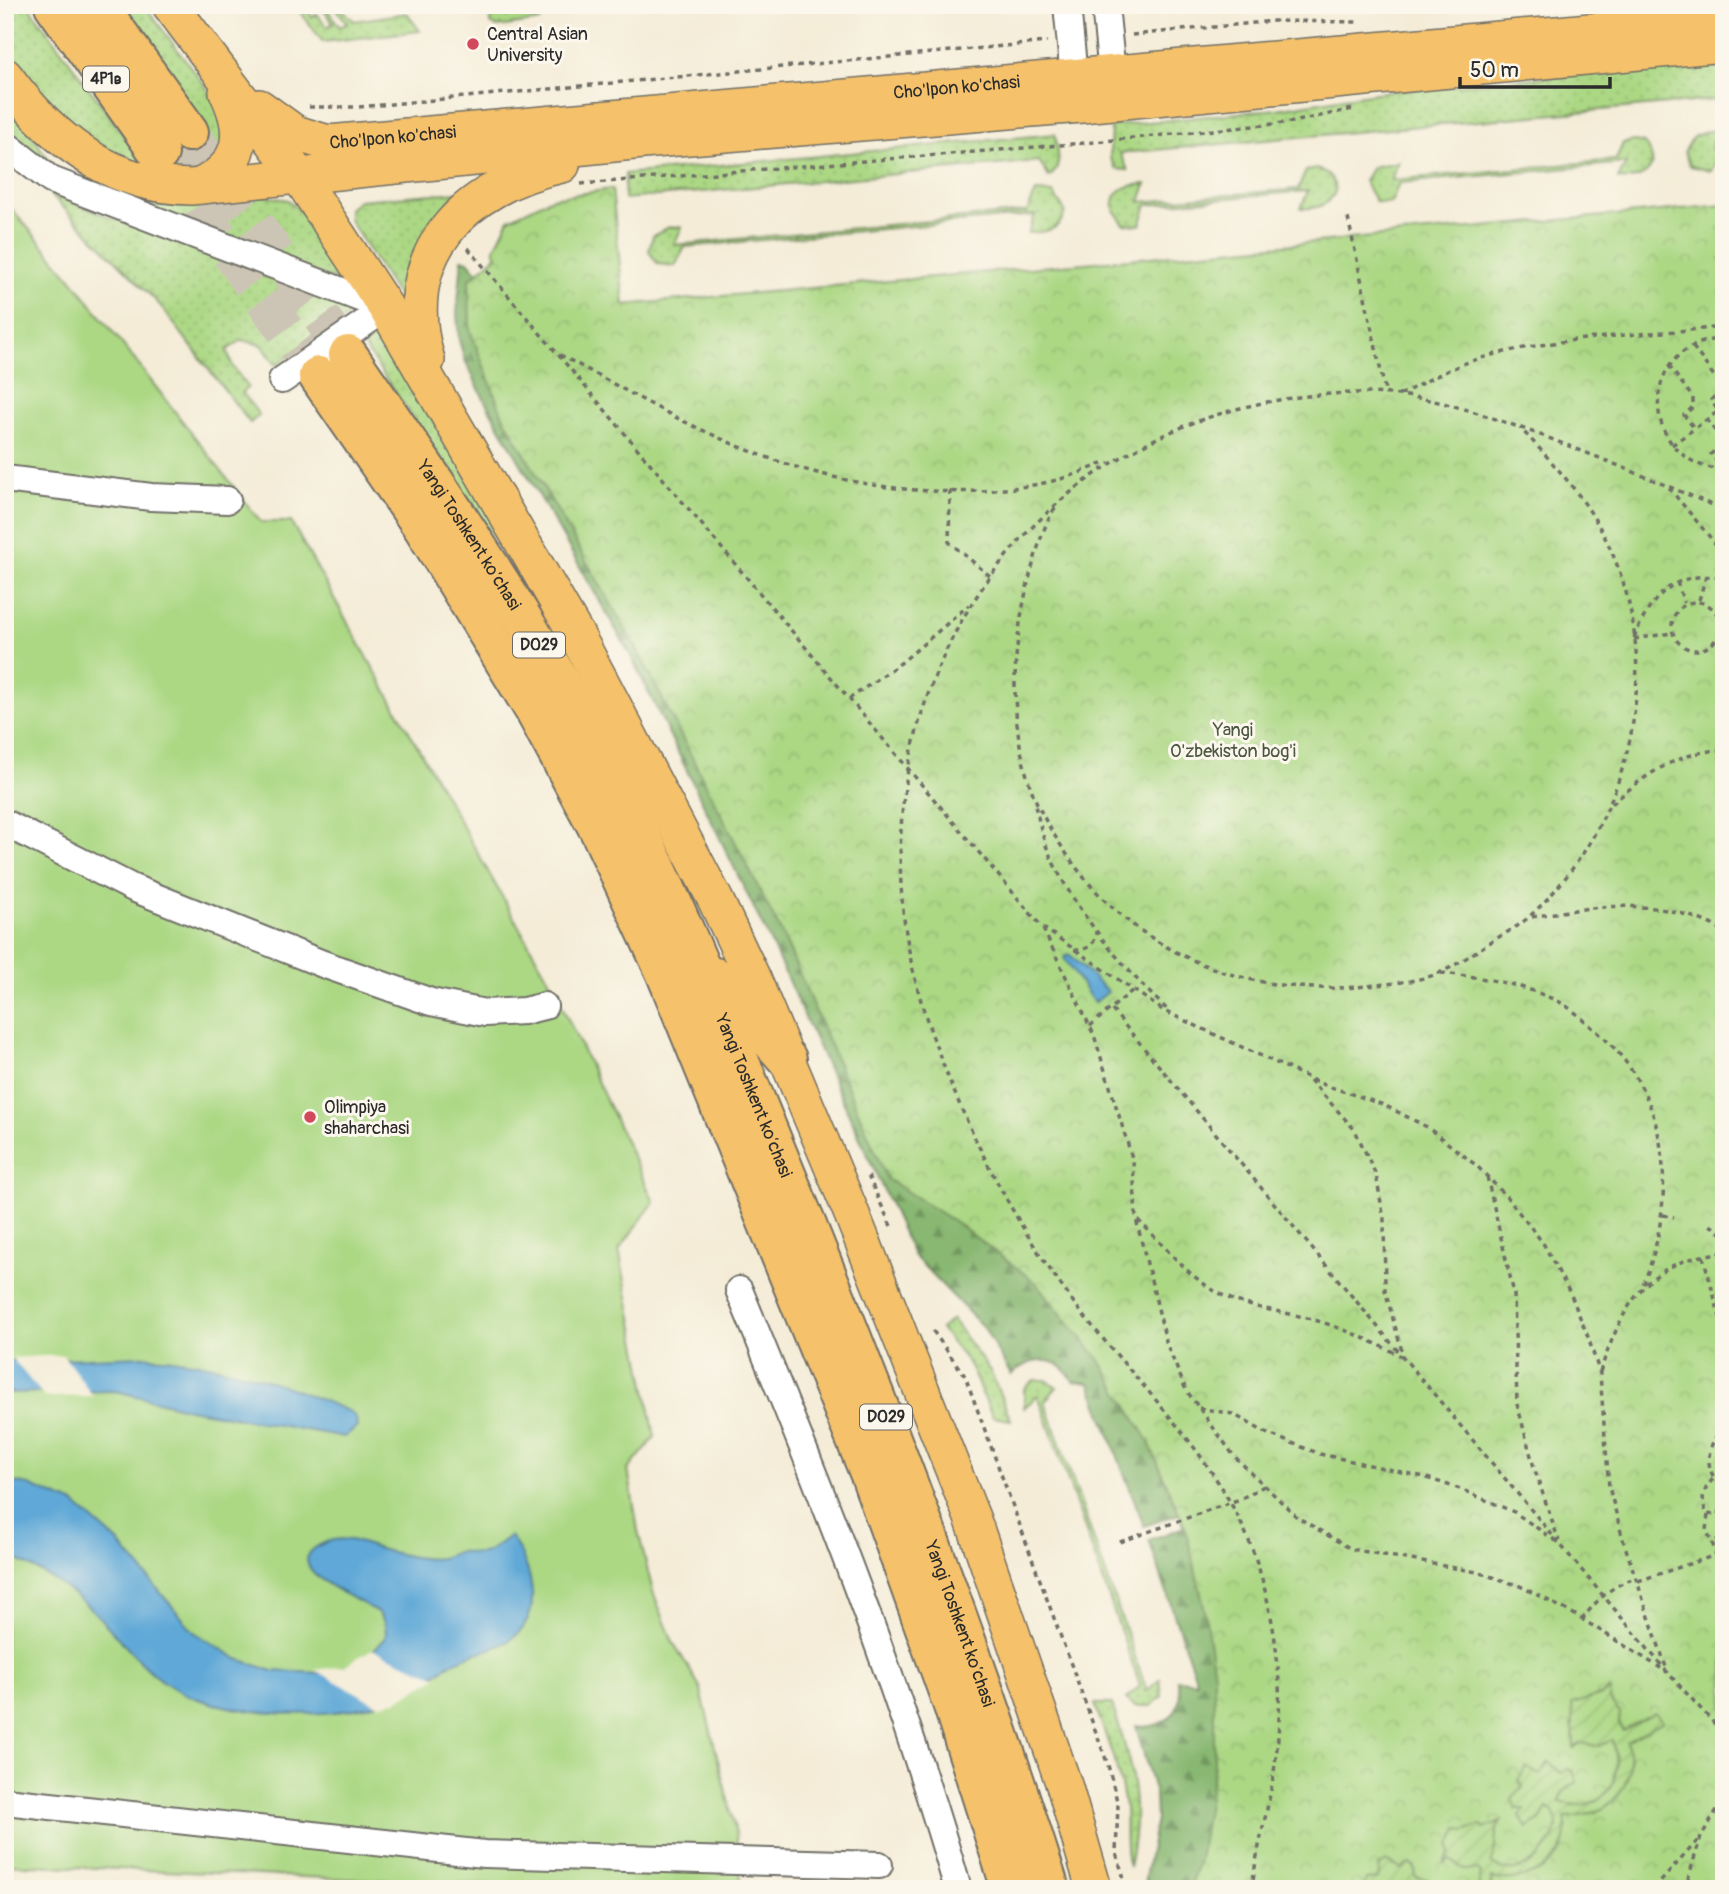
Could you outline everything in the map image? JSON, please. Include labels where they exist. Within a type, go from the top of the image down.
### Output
[{"type":"highway","name":"4Р1в","points":[[54,5],[174,142],[98,5]]},
{"type":"highway","name":"Yangi Toshkent ko‘chasi","points":[[348,355],[458,515],[545,656],[631,812],[695,954],[904,1464],[958,1613],[1049,1889]]},
{"type":"highway","name":"Yangi Toshkent ko‘chasi","points":[[300,378],[424,529],[533,708],[600,832],[666,974],[870,1475],[953,1706],[1011,1889]]},
{"type":"highway","points":[[695,954],[787,1059]]},
{"type":"main road","points":[[170,5],[299,176],[386,308],[576,634],[659,789],[748,969],[893,1314],[973,1520],[1036,1700],[1109,1884]]},
{"type":"main road","name":"Cho'lpon ko'chasi","points":[[5,76],[45,125],[89,159],[137,180],[164,186],[200,186],[756,132],[1078,91],[1111,74],[1724,19]]},
{"type":"main road","name":"Cho'lpon ko'chasi","points":[[215,66],[280,124],[303,136],[328,143],[1724,44]]},
{"type":"main road","points":[[200,186],[227,167],[235,154],[239,138],[235,109],[215,66]]},
{"type":"main road","points":[[454,424],[427,359],[417,307],[427,260],[441,235],[459,216],[489,193],[529,173],[756,132]]},
{"type":"lane","points":[[1067,5],[1078,91]]},
{"type":"lane","points":[[1105,5],[1111,74]]},
{"type":"lane","points":[[5,144],[51,180],[386,308],[300,378]]},
{"type":"lane","points":[[5,479],[150,497],[227,500]]},
{"type":"lane","points":[[5,823],[134,888],[323,964],[431,1002],[485,1013],[524,1011],[544,1006]]},
{"type":"lane","points":[[739,1290],[808,1458],[872,1627],[958,1889]]},
{"type":"lane","points":[[5,1801],[484,1854],[879,1865]]},
{"type":"path","points":[[1107,38],[1275,21],[1373,22]]},
{"type":"path","points":[[301,105],[359,107],[1070,40]]},
{"type":"path","points":[[570,185],[1085,143],[1293,122],[1360,107]]},
{"type":"path","points":[[1348,218],[1386,395]]},
{"type":"path","points":[[459,252],[464,244],[1042,927],[1175,1016],[1308,1078],[1384,1105],[1427,1127],[1486,1175],[1543,1243],[1571,1296],[1600,1374],[1609,1487],[1668,1673]]},
{"type":"path","points":[[1399,397],[1438,374],[1478,359],[1540,347],[1724,327]]},
{"type":"path","points":[[1717,328],[1718,339]]},
{"type":"path","points":[[1723,470],[1694,464],[1671,445],[1658,414],[1658,397],[1670,366],[1692,346],[1724,339]]},
{"type":"path","points":[[1692,346],[1719,383],[1720,392],[1711,400],[1718,411]]},
{"type":"path","points":[[558,354],[711,435],[792,466],[850,482],[950,490],[990,490],[1053,481],[1115,460]]},
{"type":"path","points":[[1670,366],[1693,398],[1693,407],[1684,415],[1694,428]]},
{"type":"path","points":[[1252,1889],[1255,1859],[1273,1779],[1280,1669],[1273,1619],[1257,1562],[1230,1503],[1192,1443],[1139,1385],[1068,1294],[1010,1208],[960,1108],[928,1024],[907,940],[899,876],[909,769],[918,729],[946,646],[990,576],[1060,500],[1115,460],[1186,423],[1248,405],[1315,395],[1366,392],[1433,398],[1518,427],[1724,510]]},
{"type":"path","points":[[1671,445],[1724,407]]},
{"type":"path","points":[[1706,419],[1720,437],[1720,446],[1711,454],[1723,470]]},
{"type":"path","points":[[1439,973],[1530,917],[1578,864],[1610,806],[1624,771],[1634,724],[1637,690],[1634,639],[1618,567],[1601,529],[1570,485],[1518,427]]},
{"type":"path","points":[[1667,486],[1724,554]]},
{"type":"path","points":[[950,490],[949,542],[990,576]]},
{"type":"path","points":[[1060,500],[1046,522],[1018,626],[1015,666],[1019,747],[1047,848],[1064,882],[1135,980],[1175,1016]]},
{"type":"path","points":[[1634,639],[1653,601],[1677,582],[1706,576],[1724,578]]},
{"type":"path","points":[[1699,600],[1706,576]]},
{"type":"path","points":[[1677,582],[1684,603]]},
{"type":"path","points":[[1699,600],[1715,608],[1723,623],[1712,645],[1701,650],[1689,650],[1679,643],[1672,633],[1673,616],[1684,603],[1699,600]]},
{"type":"path","points":[[849,699],[902,662],[973,601]]},
{"type":"path","points":[[1634,639],[1672,633]]},
{"type":"path","points":[[1610,806],[1643,778],[1669,762],[1695,754],[1724,750]]},
{"type":"path","points":[[1033,797],[1077,871],[1111,908],[1166,949],[1250,982],[1285,987],[1357,988],[1439,973],[1502,981],[1558,1001],[1604,1037],[1641,1087],[1656,1122],[1665,1172],[1663,1215],[1642,1288]]},
{"type":"path","points":[[1530,917],[1598,905],[1658,908],[1704,919],[1724,930]]},
{"type":"path","points":[[1042,927],[1090,1026],[1133,1161],[1136,1219],[1167,1345],[1186,1390],[1234,1457],[1297,1517],[1351,1549],[1477,1572],[1520,1586],[1582,1620],[1668,1673]]},
{"type":"path","points":[[1074,950],[1086,950],[1092,945],[1096,929]]},
{"type":"path","points":[[1090,1026],[1133,990]]},
{"type":"path","points":[[1112,1010],[1668,1673],[1724,1734]]},
{"type":"path","points":[[1308,1078],[1355,1130],[1376,1175],[1384,1219],[1385,1290],[1403,1357]]},
{"type":"path","points":[[862,1164],[891,1226]]},
{"type":"path","points":[[1486,1175],[1514,1294],[1517,1404],[1535,1471],[1560,1544]]},
{"type":"path","points":[[1663,1215],[1674,1217]]},
{"type":"path","points":[[1136,1219],[1167,1247],[1190,1275],[1218,1293],[1247,1306],[1310,1319],[1362,1336],[1403,1357]]},
{"type":"path","points":[[1710,1225],[1724,1235]]},
{"type":"path","points":[[1600,1374],[1625,1308],[1642,1288],[1668,1270],[1703,1256],[1724,1253]]},
{"type":"path","points":[[1703,1256],[1724,1332]]},
{"type":"path","points":[[933,1331],[965,1376],[1108,1765],[1118,1805],[1116,1852],[1109,1884]]},
{"type":"path","points":[[1199,1408],[1233,1414],[1266,1433],[1320,1454],[1424,1477],[1460,1489],[1514,1512],[1560,1544]]},
{"type":"path","points":[[1724,1426],[1708,1458],[1713,1479],[1724,1488]]},
{"type":"path","points":[[1713,1479],[1703,1493],[1704,1509],[1708,1516],[1706,1530],[1716,1555],[1724,1562],[1720,1570],[1724,1580]]},
{"type":"path","points":[[1120,1542],[1230,1503],[1264,1486]]},
{"type":"path","points":[[1708,1516],[1718,1512],[1724,1515]]},
{"type":"path","points":[[1712,1542],[1724,1537]]},
{"type":"path","points":[[1582,1620],[1619,1584],[1716,1555]]},
{"type":"path","points":[[1654,1889],[1702,1836],[1724,1800]]},
{"type":"path","points":[[1685,1889],[1702,1836]]},
{"type":"green space","points":[[5,5],[28,5],[144,163],[120,5],[144,5],[223,110],[227,144],[198,174],[110,158],[39,97],[5,51]]},
{"type":"green space","points":[[303,5],[312,17],[317,14],[327,27],[333,23],[322,8],[325,6],[340,27],[347,23],[336,8],[339,6],[354,21],[407,13],[420,31],[323,42],[296,6]]},
{"type":"green space","points":[[505,5],[538,5],[543,16],[540,21],[497,27],[490,23],[490,18]]},
{"type":"green space","points":[[1724,61],[1724,99],[1120,153],[1128,170],[1116,169],[1110,158],[1111,126],[1277,109],[1382,92]]},
{"type":"green space","points":[[6,96],[60,177],[5,129]]},
{"type":"green space","points":[[1708,131],[1717,131],[1711,149],[1724,148],[1711,171],[1690,166],[1684,152],[1693,137]]},
{"type":"green space","points":[[1055,134],[1058,163],[1049,177],[1039,161],[624,199],[625,174]]},
{"type":"green space","points":[[1623,143],[1644,143],[1652,159],[1648,171],[1636,178],[1618,179],[1626,163],[1399,183],[1391,203],[1376,202],[1364,181],[1372,167],[1398,162],[1391,180],[1616,160]]},
{"type":"green space","points":[[74,162],[288,200],[306,216],[356,288],[97,190]]},
{"type":"green space","points":[[1317,169],[1330,177],[1335,192],[1329,201],[1317,207],[1301,208],[1308,191],[1147,205],[1140,225],[1124,224],[1114,210],[1118,192],[1133,185],[1146,184],[1140,202],[1298,189],[1306,171]]},
{"type":"green space","name":"Yangi O'zbekiston bog'i","points":[[612,189],[624,305],[1724,205],[1724,1889],[1189,1889],[1199,1859],[1214,1765],[1214,1675],[1204,1606],[1185,1527],[1147,1438],[1099,1359],[1034,1281],[958,1224],[887,1179],[785,940],[638,651],[503,416],[470,330],[469,280],[497,255],[494,250],[509,219],[552,198]]},
{"type":"green space","points":[[459,192],[429,227],[406,304],[400,300],[349,219],[349,209],[359,200]]},
{"type":"green space","points":[[1036,192],[1053,193],[1065,211],[1060,223],[1052,229],[1028,233],[1035,215],[685,247],[675,266],[658,264],[649,251],[653,236],[669,227],[682,227],[674,245],[1027,212]]},
{"type":"green space","points":[[50,194],[355,311],[276,365],[262,345],[242,340],[227,350],[233,367],[248,387],[242,392],[259,415],[250,423],[159,304]]},
{"type":"green space","name":"Olimpiya shaharchasi","points":[[5,201],[70,277],[261,522],[291,522],[552,985],[654,1202],[619,1250],[655,1437],[628,1470],[638,1531],[653,1592],[673,1642],[700,1687],[736,1833],[742,1889],[584,1889],[5,1864]]},
{"type":"green space","points":[[462,259],[468,261],[897,772],[1217,1501],[1144,1526],[1090,1383],[1073,1381],[1060,1366],[1044,1361],[1027,1364],[1011,1375],[985,1329],[913,1255],[772,945],[630,654],[485,401],[465,360],[459,340],[457,313]]},
{"type":"green space","points":[[360,340],[374,340],[392,350],[563,636],[678,856],[672,859],[591,698],[522,579],[363,345],[304,386],[300,380]]},
{"type":"green space","points":[[952,1319],[990,1371],[1011,1420],[993,1417],[969,1364],[941,1329]]},
{"type":"green space","points":[[1034,1380],[1046,1380],[1057,1387],[1045,1401],[1147,1691],[1160,1679],[1162,1696],[1151,1706],[1135,1706],[1126,1699],[1140,1686],[1038,1395],[1024,1408],[1024,1389]]},
{"type":"green space","points":[[1223,1513],[1242,1889],[1143,1889],[1156,1819],[1155,1794],[1136,1726],[1156,1725],[1171,1716],[1179,1700],[1177,1680],[1197,1682],[1149,1540]]},
{"type":"green space","points":[[1610,1689],[1609,1700],[1620,1713],[1619,1723],[1623,1731],[1655,1713],[1663,1721],[1627,1742],[1628,1773],[1617,1796],[1596,1812],[1565,1817],[1563,1846],[1546,1867],[1535,1873],[1521,1878],[1492,1878],[1490,1889],[1478,1889],[1481,1873],[1478,1870],[1465,1870],[1450,1860],[1444,1864],[1451,1852],[1450,1846],[1458,1828],[1464,1831],[1481,1825],[1484,1829],[1501,1822],[1496,1832],[1495,1853],[1491,1863],[1502,1869],[1512,1870],[1522,1868],[1541,1854],[1558,1826],[1553,1812],[1547,1808],[1540,1821],[1527,1828],[1520,1817],[1525,1809],[1516,1809],[1512,1799],[1523,1787],[1518,1781],[1526,1767],[1540,1775],[1549,1762],[1561,1773],[1568,1769],[1573,1771],[1577,1782],[1563,1792],[1560,1802],[1588,1804],[1608,1791],[1616,1768],[1612,1740],[1599,1746],[1580,1743],[1574,1748],[1572,1704],[1602,1695]]},
{"type":"green space","points":[[1095,1704],[1112,1704],[1130,1766],[1135,1823],[1129,1867],[1123,1795]]},
{"type":"green space","points":[[1387,1862],[1402,1869],[1411,1864],[1415,1868],[1416,1878],[1428,1879],[1432,1889],[1363,1889],[1366,1880],[1378,1879],[1380,1866]]},
{"type":"water","points":[[1069,954],[1108,992],[1094,1003],[1064,958]]},
{"type":"water","points":[[143,1356],[224,1368],[274,1382],[350,1412],[356,1418],[357,1427],[344,1437],[189,1409],[116,1391],[5,1393],[5,1361]]},
{"type":"water","points":[[5,1481],[29,1485],[75,1504],[118,1542],[194,1632],[238,1659],[273,1671],[325,1673],[362,1661],[385,1639],[385,1626],[379,1614],[326,1582],[313,1572],[307,1562],[311,1552],[333,1540],[348,1540],[404,1555],[434,1559],[456,1552],[483,1553],[510,1536],[529,1575],[532,1604],[529,1617],[521,1630],[504,1644],[456,1661],[405,1693],[375,1704],[351,1710],[298,1714],[245,1710],[220,1705],[198,1699],[165,1683],[71,1592],[5,1554]]},
{"type":"pier","points":[[63,1355],[93,1396],[44,1397],[12,1358]]},
{"type":"pier","points":[[372,1649],[437,1677],[398,1700],[379,1705],[315,1670],[344,1666]]},
{"type":"tunnel","points":[[189,132],[348,355]]},
{"type":"tunnel","points":[[164,160],[318,376]]},
{"type":"place","name":"Central Asian University","points":[[473,44]]},
{"type":"place","name":"Olimpiya shaharchasi","points":[[310,1117]]}]
